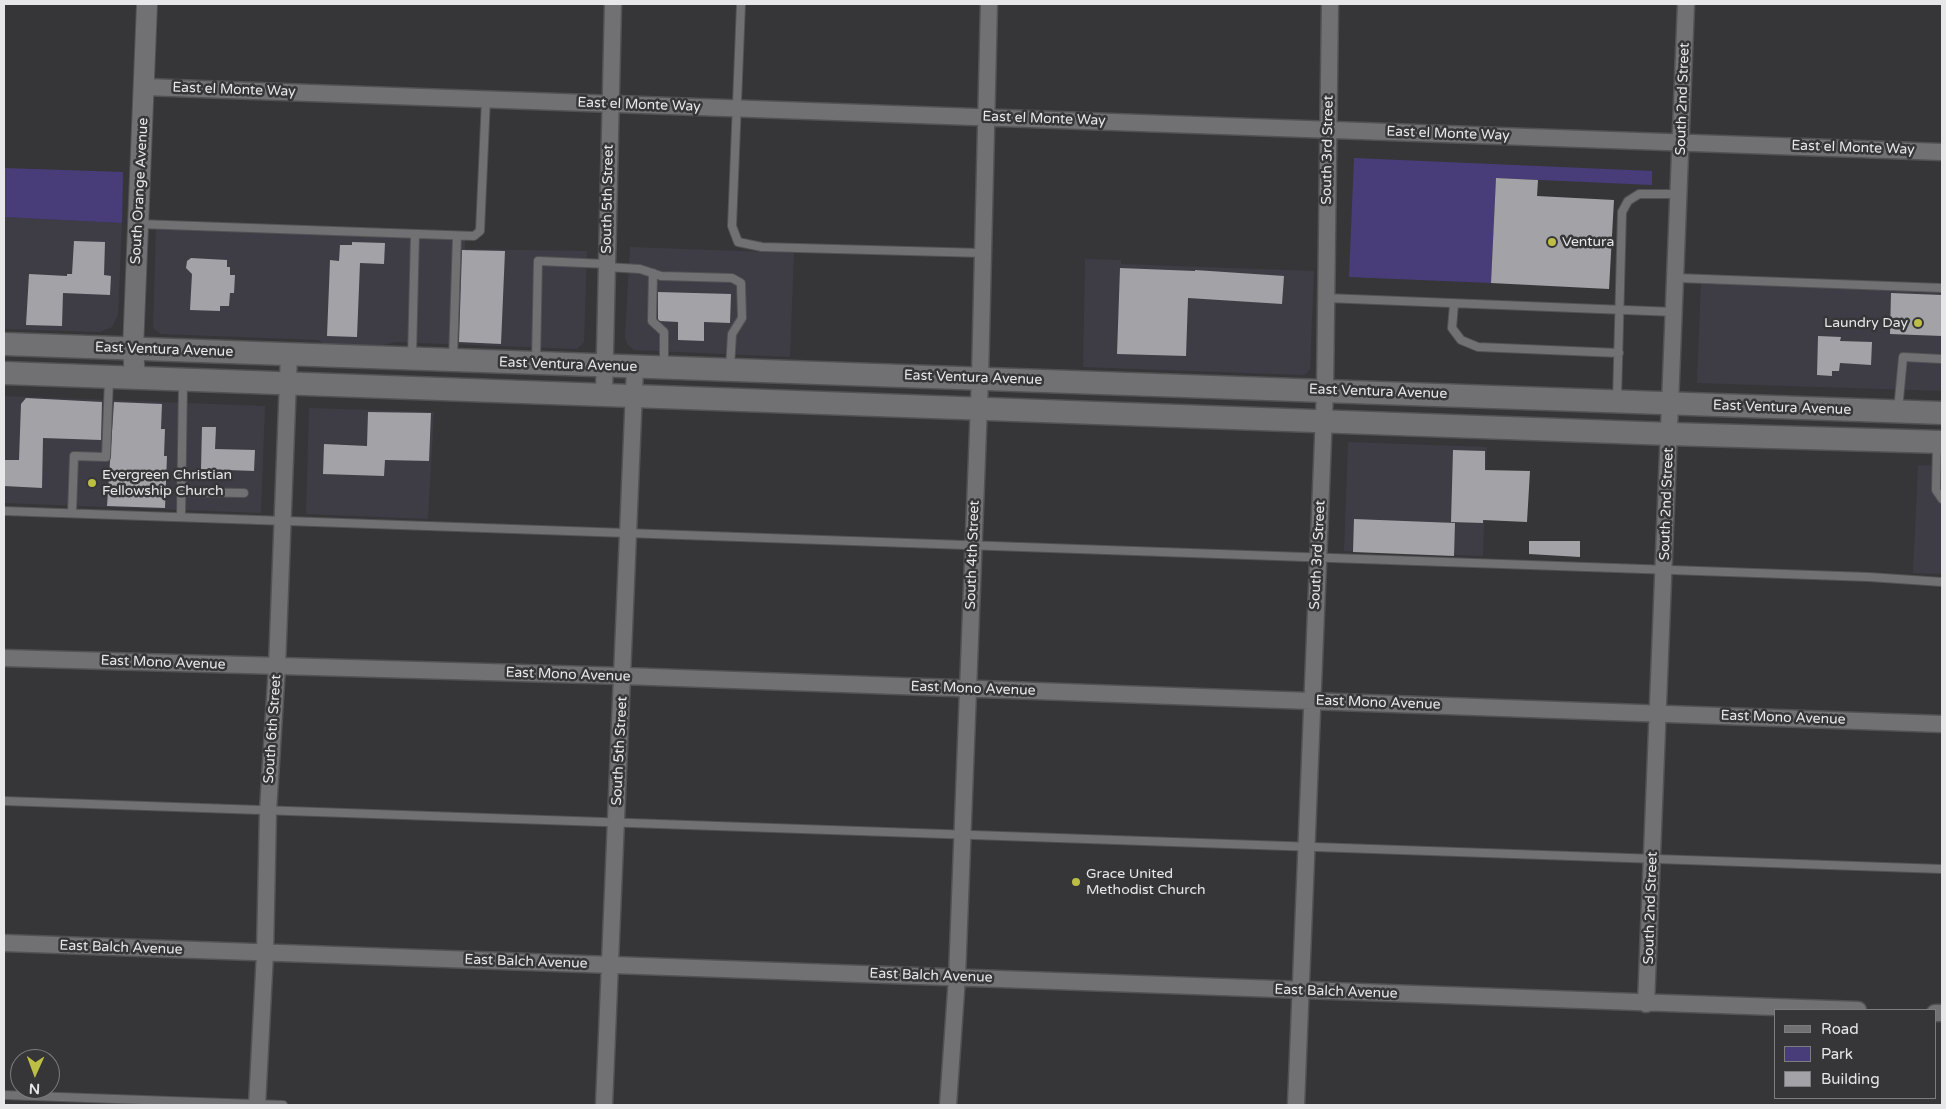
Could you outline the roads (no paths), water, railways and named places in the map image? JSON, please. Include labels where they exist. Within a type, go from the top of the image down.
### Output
[{"type":"main road","name":"East Ventura Avenue","points":[[4,344],[1942,413]]},
{"type":"main road","name":"East Ventura Avenue","points":[[4,373],[1670,434],[1940,442]]},
{"type":"street","name":"South Orange Avenue","points":[[135,378],[133,349],[137,224],[145,87],[147,4]]},
{"type":"street","name":"South 5th Street","points":[[604,395],[612,4]]},
{"type":"street","name":"South 4th Street","points":[[948,1105],[957,977],[979,408],[988,4]]},
{"type":"street","name":"South 3rd Street","points":[[1296,1105],[1299,990],[1325,390],[1330,4]]},
{"type":"street","name":"South 2nd Street","points":[[1646,1004],[1677,278],[1686,4]]},
{"type":"street","name":"East el Monte Way","points":[[145,87],[1942,152]]},
{"type":"street","name":"South 6th Street","points":[[257,1105],[266,953],[268,811],[277,666],[289,354]]},
{"type":"street","name":"South 5th Street","points":[[604,1105],[624,676],[635,367]]},
{"type":"street","name":"East Mono Avenue","points":[[4,658],[624,676],[1942,724]]},
{"type":"street","name":"East Balch Avenue","points":[[4,943],[1823,1009]]},
{"type":"lane","points":[[742,4],[732,226],[738,242],[762,247],[982,253]]},
{"type":"lane","points":[[137,224],[474,236],[480,231],[486,99]]},
{"type":"lane","points":[[1617,402],[1622,212],[1628,201],[1639,194],[1680,194]]},
{"type":"lane","points":[[412,358],[415,234]]},
{"type":"lane","points":[[453,360],[457,236]]},
{"type":"lane","points":[[536,363],[538,261],[640,268],[661,276],[732,278],[742,282],[742,318],[732,334],[730,370]]},
{"type":"lane","points":[[653,273],[652,321],[664,332],[664,368]]},
{"type":"lane","points":[[1677,278],[1942,288]]},
{"type":"lane","points":[[1326,298],[1675,312]]},
{"type":"lane","points":[[1454,304],[1452,328],[1461,340],[1478,347],[1619,353]]},
{"type":"lane","points":[[1897,412],[1903,357],[1942,359]]},
{"type":"lane","points":[[72,513],[74,456],[106,457],[109,377]]},
{"type":"lane","points":[[180,517],[184,380]]},
{"type":"lane","points":[[1940,442],[1936,490],[1942,499]]},
{"type":"lane","points":[[181,492],[244,493]]},
{"type":"lane","points":[[4,511],[1869,577],[1942,582]]},
{"type":"lane","points":[[4,801],[1942,869]]},
{"type":"lane","points":[[4,1095],[283,1105]]},
{"type":"place","name":"Ventura","points":[[1552,242]]},
{"type":"place","name":"Laundry Day","points":[[1918,323]]},
{"type":"place","name":"Evergreen Christian Fellowship Church","points":[[92,483]]},
{"type":"place","name":"Grace United Methodist Church","points":[[1076,882]]}]
